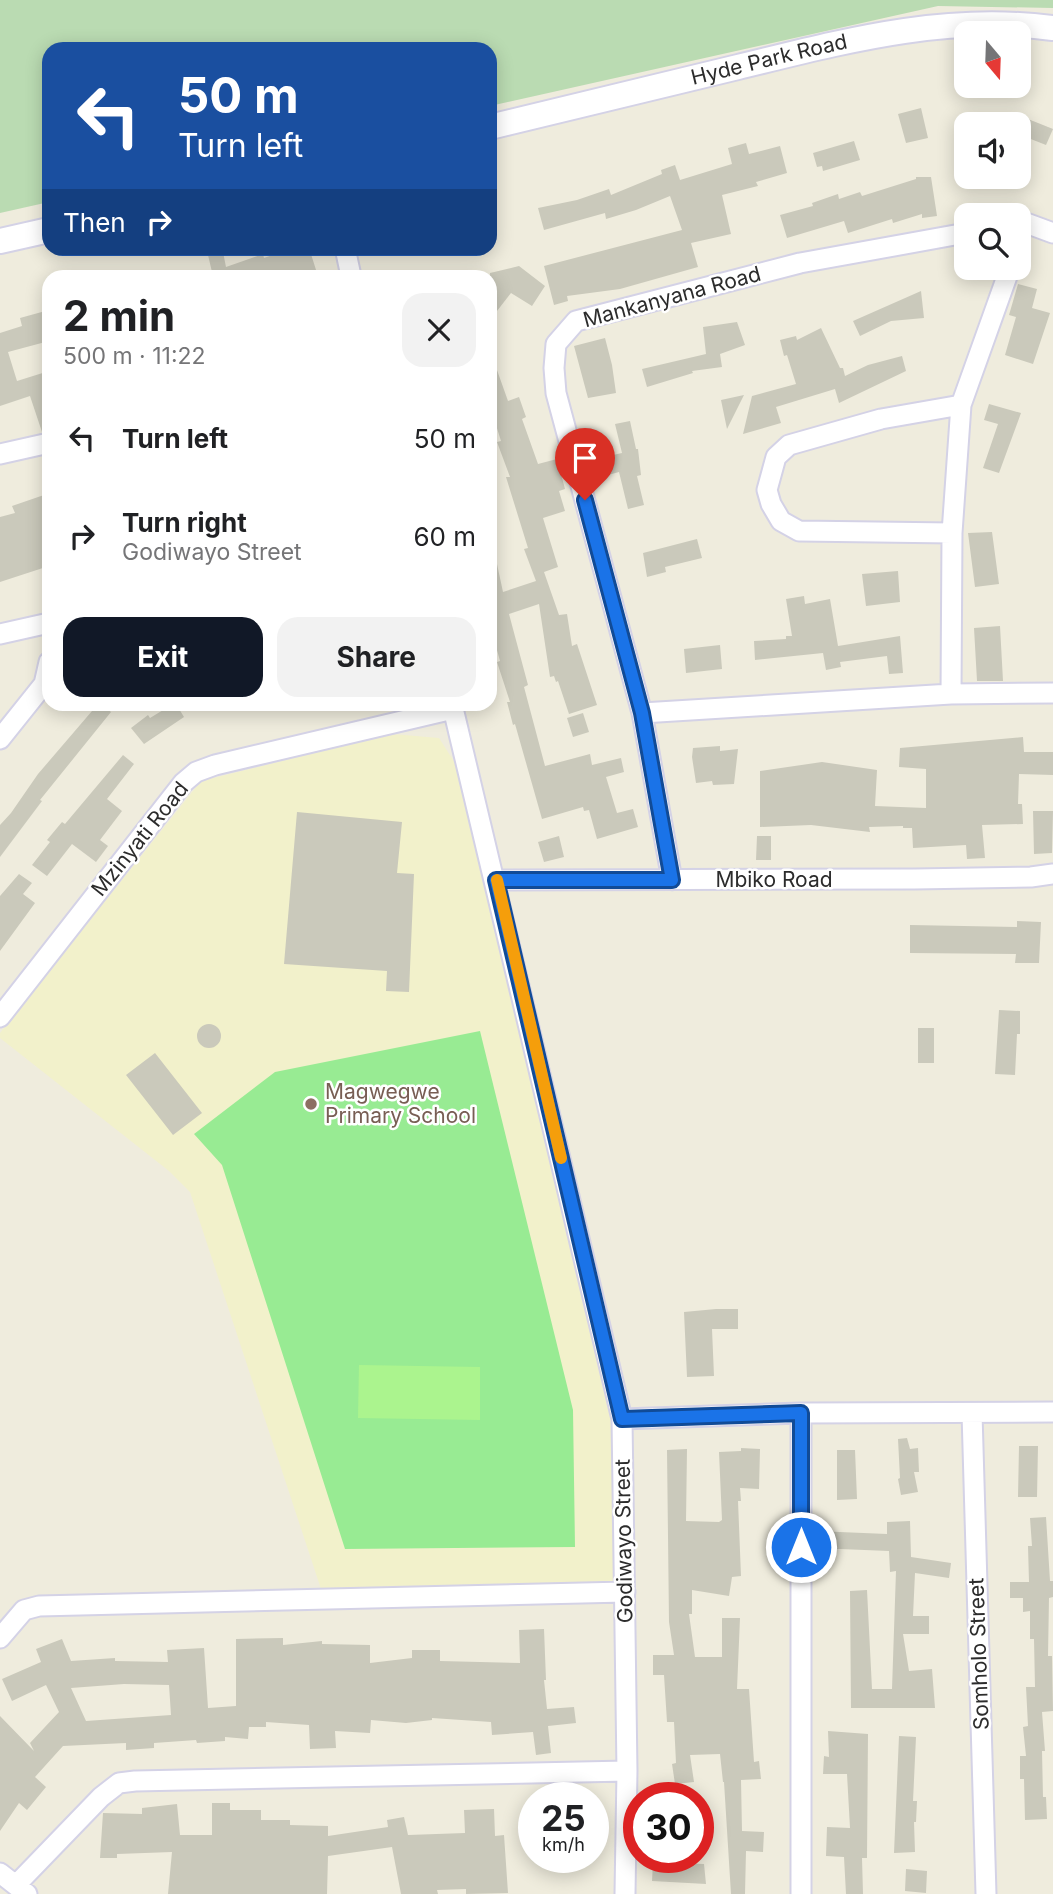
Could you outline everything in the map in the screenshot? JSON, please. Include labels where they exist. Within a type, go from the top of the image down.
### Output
[{"type":"street","name":"Hyde Park Road","points":[[497,125],[860,38],[946,24],[1053,28]]},
{"type":"street","points":[[1031,226],[1053,233]]},
{"type":"street","points":[[0,241],[42,232]]},
{"type":"street","name":"Mankanyana Road","points":[[672,880],[642,713],[556,393],[556,344],[576,321],[800,263],[954,235]]},
{"type":"street","points":[[951,694],[952,533],[961,405],[1006,280]]},
{"type":"street","points":[[952,533],[799,531],[781,521],[771,504],[767,489],[776,457],[789,446],[881,419],[961,405]]},
{"type":"street","points":[[0,454],[42,445]]},
{"type":"street","points":[[0,634],[42,625]]},
{"type":"street","points":[[0,739],[42,686]]},
{"type":"street","points":[[642,713],[951,694],[1053,694]]},
{"type":"street","name":"Mzinyati Road","points":[[0,1017],[183,783],[196,772],[433,711]]},
{"type":"street","name":"Godiwayo Street","points":[[454,711],[622,1419],[627,1772],[625,1894]]},
{"type":"street","name":"Mbiko Road","points":[[496,880],[915,879],[1031,877],[1053,874]]},
{"type":"street","points":[[622,1419],[801,1413],[1053,1412]]},
{"type":"street","points":[[801,1413],[801,1894]]},
{"type":"street","name":"Somholo Street","points":[[972,1413],[986,1894]]},
{"type":"street","points":[[0,1638],[24,1610],[38,1605],[625,1592]]},
{"type":"street","points":[[0,1872],[22,1889],[102,1797],[119,1783],[627,1772]]},
{"type":"shaded area","points":[[0,0],[1053,0],[1053,8],[938,6],[497,104],[497,42],[42,42],[42,204],[0,213]]},
{"type":"shaded area","name":"Magwegwe Primary School","points":[[392,734],[439,738],[455,763],[612,1422],[615,1584],[321,1589],[190,1192],[169,1171],[0,1038],[0,1033],[201,781]]},
{"type":"green space","points":[[480,1031],[573,1410],[575,1547],[345,1549],[222,1165],[194,1134],[275,1072]]},
{"type":"green space","points":[[359,1365],[480,1367],[480,1420],[358,1418]]},
{"type":"building","points":[[921,108],[928,138],[906,143],[898,114]]},
{"type":"building","points":[[1031,120],[1053,129],[1046,145],[1031,139]]},
{"type":"building","points":[[854,141],[860,160],[823,171],[822,166],[817,167],[813,153]]},
{"type":"building","points":[[746,143],[749,154],[780,146],[787,173],[756,182],[758,186],[722,195],[731,234],[691,243],[698,267],[620,289],[567,296],[568,301],[554,305],[544,266],[682,230],[670,196],[606,219],[605,213],[544,230],[538,208],[577,200],[609,189],[611,195],[662,174],[661,170],[675,165],[680,180],[732,164],[728,148]]},
{"type":"building","points":[[916,177],[931,177],[937,216],[922,218],[922,214],[893,223],[892,219],[848,233],[844,221],[787,238],[780,215],[813,206],[812,203],[838,194],[839,199],[860,192],[862,196]]},
{"type":"building","points":[[208,256],[224,256],[226,267],[257,256],[312,256],[316,270],[212,270]]},
{"type":"building","points":[[519,266],[545,286],[532,306],[511,293],[497,311],[497,271]]},
{"type":"building","points":[[1018,284],[1037,289],[1032,308],[1050,313],[1033,364],[1005,355],[1016,317],[1009,315]]},
{"type":"building","points":[[921,291],[924,318],[891,321],[860,336],[853,321]]},
{"type":"building","points":[[42,312],[42,343],[8,352],[17,381],[42,373],[42,432],[30,396],[0,406],[0,333],[22,326],[20,318]]},
{"type":"building","points":[[737,322],[745,345],[720,354],[722,367],[692,371],[693,373],[647,387],[642,369],[706,354],[703,327]]},
{"type":"building","points":[[821,328],[845,376],[868,365],[902,356],[906,371],[839,403],[835,389],[776,407],[781,423],[743,434],[752,396],[796,384],[780,340],[796,336],[797,340]]},
{"type":"building","points":[[605,338],[616,393],[588,398],[574,346]]},
{"type":"building","points":[[497,370],[508,401],[519,397],[526,417],[522,419],[538,464],[557,459],[565,489],[559,491],[565,511],[543,518],[558,567],[544,572],[559,615],[567,614],[572,646],[577,644],[597,705],[569,714],[558,681],[556,682],[554,676],[550,677],[539,604],[509,614],[528,685],[524,687],[545,766],[590,754],[592,765],[621,758],[624,772],[606,777],[617,813],[633,809],[638,827],[597,839],[589,810],[584,811],[583,807],[542,819],[497,662],[500,661],[497,650],[497,564],[503,592],[536,581],[524,549],[528,548],[506,477],[510,477],[497,442],[501,441],[497,428]]},
{"type":"building","points":[[744,395],[727,429],[721,400]]},
{"type":"building","points":[[989,404],[1021,413],[999,473],[983,468],[998,424],[984,420]]},
{"type":"building","points":[[630,421],[638,449],[641,475],[637,476],[644,505],[628,509],[619,472],[608,475],[604,457],[622,453],[615,424]]},
{"type":"building","points":[[42,496],[42,568],[0,582],[0,517],[15,513],[12,506]]},
{"type":"building","points":[[992,532],[999,584],[975,587],[968,533]]},
{"type":"building","points":[[697,539],[702,558],[665,567],[666,572],[647,577],[643,553]]},
{"type":"building","points":[[898,571],[900,602],[866,606],[862,574]]},
{"type":"building","points":[[804,596],[805,604],[830,599],[838,646],[900,636],[903,673],[889,674],[887,656],[840,662],[841,667],[826,670],[823,653],[755,660],[754,641],[786,639],[786,636],[792,636],[786,599]]},
{"type":"building","points":[[1000,626],[1003,681],[977,681],[974,628]]},
{"type":"building","points":[[720,645],[722,669],[686,673],[684,649]]},
{"type":"building","points":[[92,711],[111,712],[40,800],[42,801],[0,857],[0,825],[38,774]]},
{"type":"building","points":[[162,711],[180,711],[184,717],[144,744],[131,728],[148,715],[150,718]]},
{"type":"building","points":[[583,713],[589,732],[573,737],[567,718]]},
{"type":"building","points":[[1023,737],[1024,752],[1053,752],[1053,775],[1019,774],[1018,804],[1022,804],[1023,824],[982,825],[985,858],[967,859],[966,845],[913,848],[912,828],[903,826],[869,827],[870,832],[811,825],[760,827],[760,771],[822,762],[877,770],[875,806],[926,808],[926,769],[899,767],[900,748]]},
{"type":"building","points":[[720,746],[720,751],[738,749],[734,784],[713,785],[712,781],[696,783],[693,748]]},
{"type":"building","points":[[123,755],[134,764],[107,799],[122,811],[100,840],[108,846],[96,862],[72,844],[47,876],[32,865],[50,842],[47,840],[62,822],[65,824]]},
{"type":"building","points":[[1033,811],[1053,811],[1052,853],[1034,854]]},
{"type":"building","points":[[297,812],[402,822],[397,873],[414,874],[409,992],[386,991],[387,971],[284,964]]},
{"type":"building","points":[[559,836],[564,857],[544,862],[538,842]]},
{"type":"building","points":[[757,836],[771,836],[771,860],[756,860]]},
{"type":"building","points":[[19,874],[32,883],[23,894],[35,903],[0,951],[0,896]]},
{"type":"building","points":[[1017,921],[1041,922],[1039,963],[1015,963],[1016,954],[910,953],[910,925],[1017,927]]},
{"type":"building","points":[[999,1010],[1020,1011],[1015,1075],[995,1074]]},
{"type":"building","points":[[209,1024],[218,1027],[221,1036],[218,1045],[209,1048],[200,1045],[197,1036],[200,1027]]},
{"type":"building","points":[[918,1028],[934,1028],[934,1063],[918,1063]]},
{"type":"building","points":[[155,1053],[202,1113],[173,1135],[126,1075]]},
{"type":"building","points":[[738,1309],[738,1329],[712,1329],[714,1376],[687,1377],[684,1312]]},
{"type":"building","points":[[907,1438],[910,1449],[918,1448],[919,1472],[914,1472],[918,1492],[901,1495],[898,1479],[898,1439]]},
{"type":"building","points":[[1019,1446],[1038,1446],[1037,1497],[1018,1497]]},
{"type":"building","points":[[741,1448],[760,1449],[759,1489],[740,1488],[741,1501],[738,1501],[741,1576],[732,1577],[729,1596],[692,1590],[692,1614],[689,1614],[695,1657],[722,1657],[722,1618],[740,1618],[737,1689],[749,1689],[754,1762],[759,1761],[761,1779],[741,1780],[742,1831],[764,1832],[763,1852],[746,1851],[745,1894],[731,1894],[720,1754],[690,1755],[694,1782],[675,1782],[672,1764],[676,1763],[674,1722],[667,1722],[664,1675],[653,1675],[653,1655],[674,1655],[669,1622],[667,1450],[687,1449],[686,1521],[719,1522],[722,1520],[719,1452],[741,1451]]},
{"type":"building","points":[[837,1450],[855,1450],[857,1499],[837,1500]]},
{"type":"building","points":[[1046,1517],[1050,1581],[1053,1581],[1053,1597],[1049,1598],[1048,1656],[1052,1656],[1053,1711],[1042,1712],[1045,1751],[1042,1751],[1043,1797],[1046,1797],[1047,1819],[1025,1820],[1024,1779],[1020,1779],[1020,1756],[1026,1756],[1023,1727],[1028,1726],[1026,1687],[1035,1687],[1034,1639],[1030,1639],[1030,1611],[1023,1612],[1023,1598],[1010,1598],[1010,1582],[1029,1582],[1028,1546],[1032,1546],[1030,1518]]},
{"type":"building","points":[[910,1521],[911,1557],[951,1563],[949,1578],[915,1573],[913,1616],[929,1616],[929,1634],[903,1634],[909,1671],[932,1669],[935,1708],[851,1708],[850,1591],[867,1590],[872,1689],[892,1689],[896,1571],[890,1572],[889,1551],[815,1548],[816,1531],[887,1534],[887,1522]]},
{"type":"building","points":[[544,1629],[547,1709],[574,1707],[576,1723],[548,1726],[551,1753],[536,1755],[533,1732],[492,1735],[491,1722],[432,1718],[406,1723],[371,1720],[370,1733],[335,1731],[336,1748],[310,1749],[309,1725],[266,1722],[266,1727],[249,1727],[248,1739],[225,1737],[225,1741],[154,1743],[154,1748],[126,1750],[126,1743],[63,1746],[35,1777],[46,1787],[27,1810],[19,1803],[0,1831],[0,1716],[34,1751],[30,1743],[59,1712],[46,1685],[12,1701],[2,1679],[41,1662],[36,1649],[62,1639],[71,1661],[115,1658],[115,1661],[168,1662],[167,1650],[204,1648],[208,1708],[236,1706],[236,1639],[283,1638],[283,1645],[322,1641],[322,1644],[370,1645],[370,1663],[412,1658],[412,1650],[440,1650],[440,1661],[520,1663],[519,1630]],"holes":[[[124,1684],[169,1685],[171,1715],[86,1721],[71,1688]]]},
{"type":"building","points":[[828,1731],[868,1734],[867,1858],[862,1858],[863,1894],[846,1894],[844,1857],[826,1856],[827,1827],[850,1828],[847,1774],[823,1774],[824,1756],[829,1757]]},
{"type":"building","points":[[899,1736],[916,1737],[913,1801],[917,1801],[914,1822],[915,1852],[894,1853]]},
{"type":"building","points":[[212,1803],[230,1803],[230,1810],[261,1810],[261,1820],[290,1820],[290,1825],[328,1826],[328,1836],[388,1827],[387,1820],[404,1817],[408,1835],[465,1833],[464,1810],[494,1809],[495,1836],[504,1835],[508,1893],[466,1894],[466,1889],[437,1890],[438,1894],[401,1894],[392,1847],[328,1856],[327,1894],[168,1894],[172,1852],[117,1854],[117,1858],[100,1858],[103,1813],[142,1814],[142,1808],[177,1804],[180,1835],[212,1835]]},
{"type":"building","points":[[906,1869],[927,1871],[926,1893],[905,1891]]},
{"type":"building","points":[[652,1873],[705,1873],[706,1884],[652,1881]]},
{"type":"slow traffic","points":[[497,880],[561,1158]]},
{"type":"place","name":"Magwegwe Primary School","points":[[311,1104]]},
{"type":"route","points":[[585,500],[642,713],[672,880],[496,880],[622,1419],[801,1413],[801,1547]]}]
